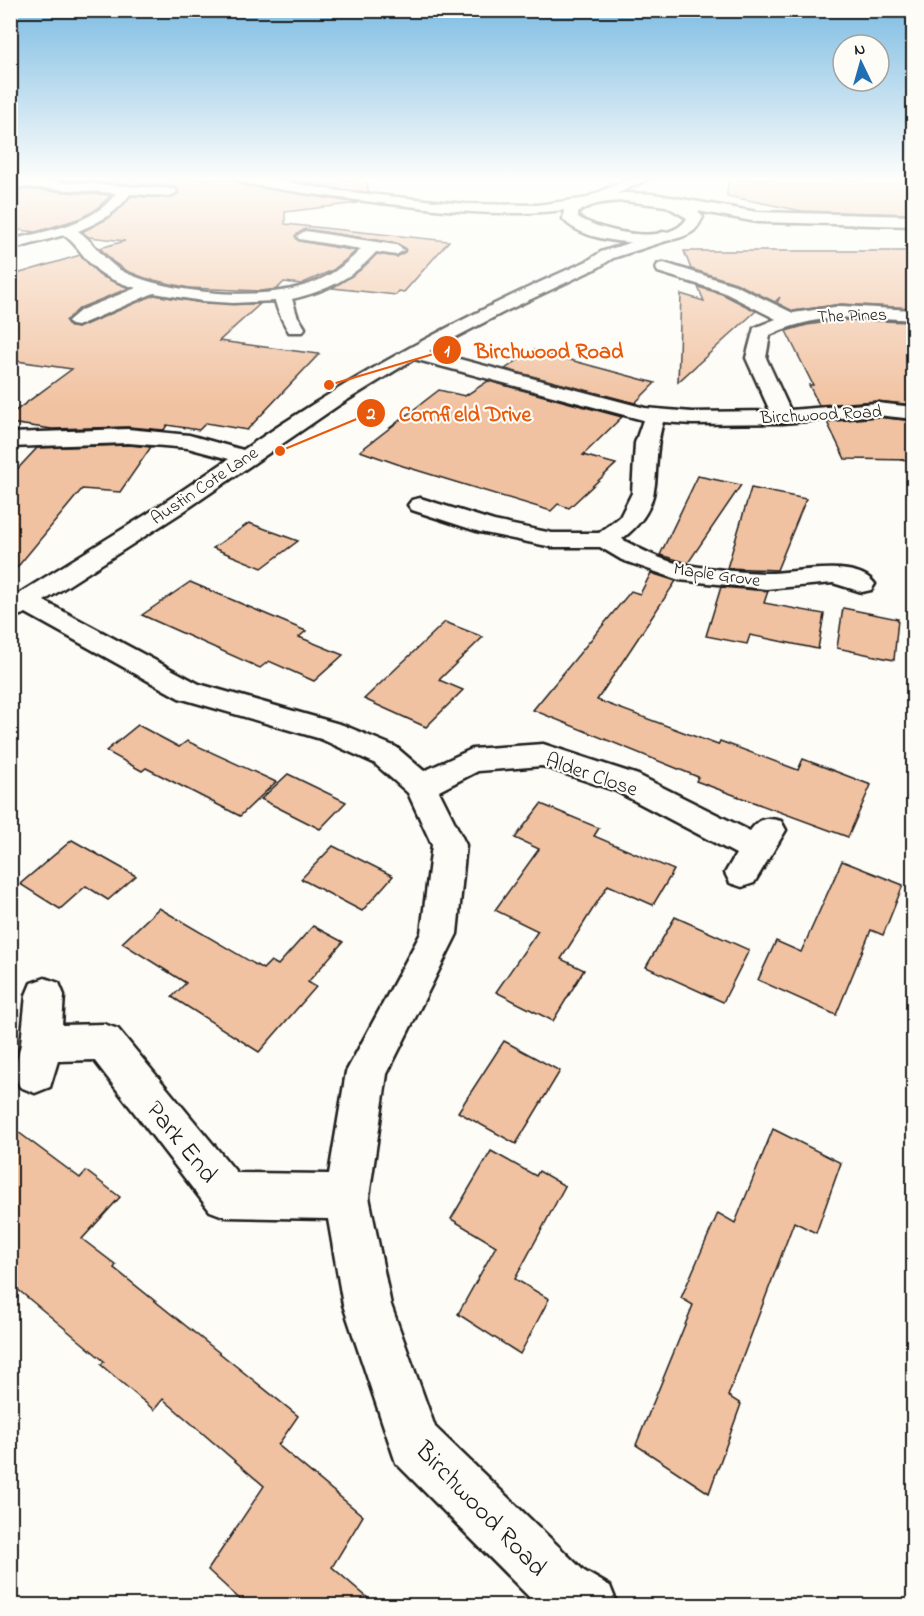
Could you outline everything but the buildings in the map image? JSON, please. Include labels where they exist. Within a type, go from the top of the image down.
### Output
[{"type":"main road","points":[[93,254],[101,265],[123,276],[153,286],[190,294],[230,298],[283,297],[308,291],[355,267],[366,254]]},
{"type":"main road","name":"Austin Cote Lane","points":[[18,607],[176,506],[245,457],[353,386],[497,306],[593,264],[607,255]]},
{"type":"main road","name":"The Pines","points":[[664,268],[707,278],[744,292],[790,319]]},
{"type":"main road","points":[[101,324],[68,321],[153,286]]},
{"type":"main road","points":[[268,319],[292,322],[283,297]]},
{"type":"main road","name":"The Pines","points":[[783,417],[756,358],[761,332],[790,319],[841,311],[914,315]]},
{"type":"main road","name":"Birchwood Road","points":[[412,352],[655,415],[692,418],[783,417],[877,409],[914,413]]},
{"type":"main road","points":[[605,540],[630,521],[644,493],[646,443],[655,415]]},
{"type":"main road","points":[[10,440],[128,436],[189,442],[245,457]]},
{"type":"main road","name":"Maple Grove","points":[[420,505],[489,527],[552,540],[605,540],[631,555],[679,572],[766,581],[838,566],[862,584]]},
{"type":"main road","name":"Birchwood Road","points":[[18,607],[189,691],[332,732],[385,755],[421,786],[449,845],[439,934],[367,1072],[347,1197],[367,1305],[416,1444],[564,1591],[590,1605]]},
{"type":"main road","name":"Alder Close","points":[[421,786],[472,760],[543,755],[627,783],[756,851]]},
{"type":"main road","name":"Park End","points":[[45,995],[38,1059],[104,1042],[226,1195],[347,1197]]},
{"type":"place","name":"Birchwood Road","points":[[329,385]]},
{"type":"place","name":"Cornfield Drive","points":[[280,451]]}]
